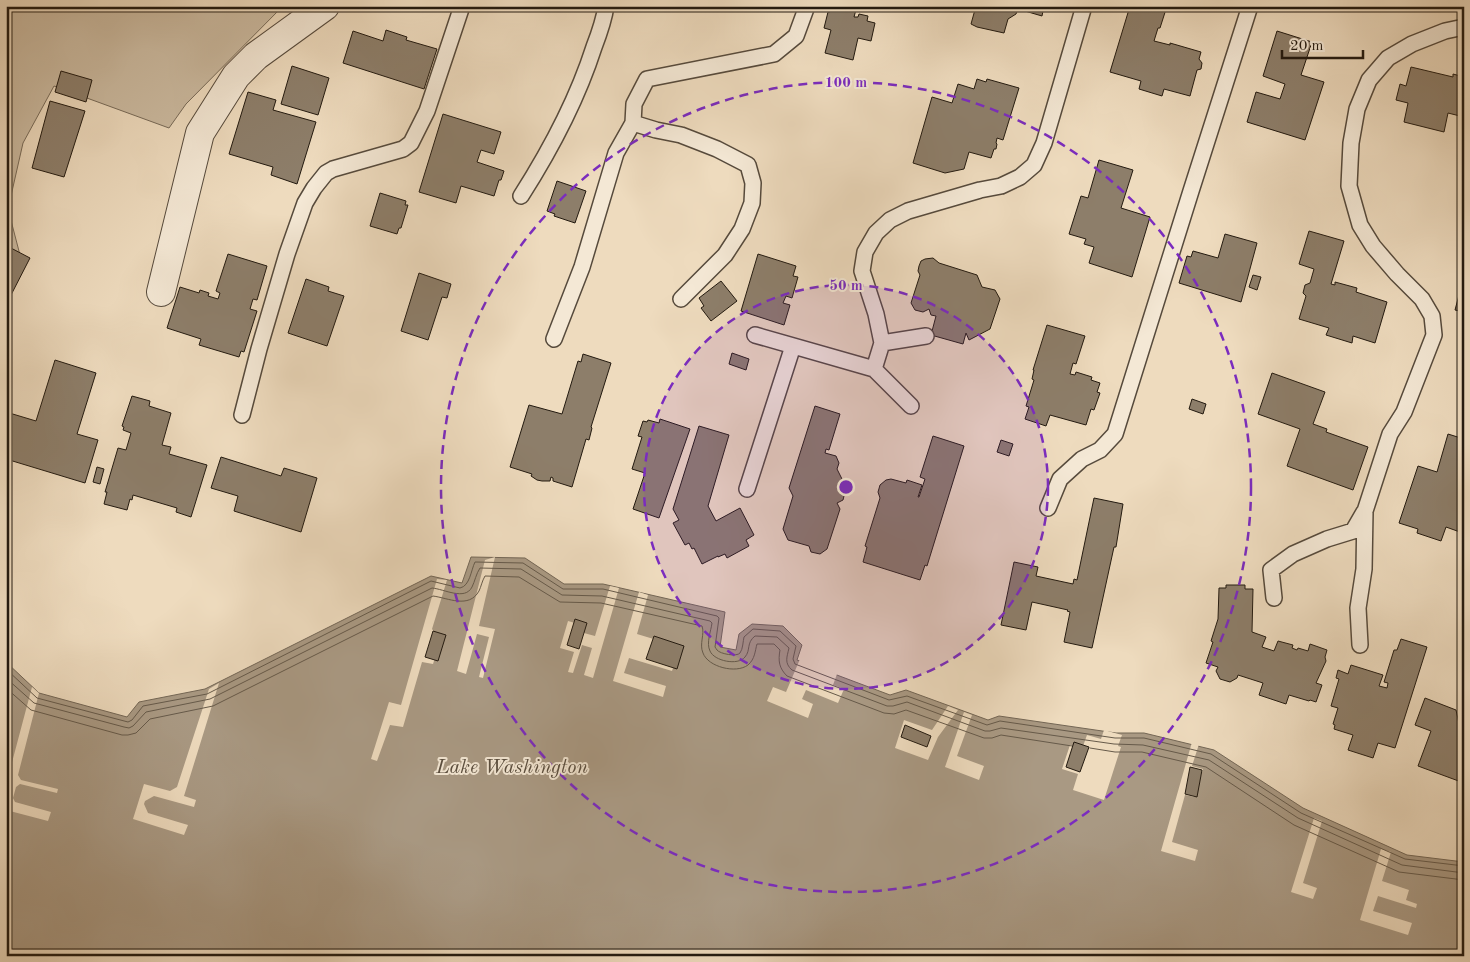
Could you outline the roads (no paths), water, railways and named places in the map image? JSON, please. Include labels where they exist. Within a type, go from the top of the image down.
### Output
[{"type":"street","points":[[161,292],[200,133],[236,76],[256,56],[325,6]]},
{"type":"lane","points":[[242,415],[287,254],[305,203],[326,173],[344,165],[403,149],[410,143],[427,111],[462,6]]},
{"type":"lane","points":[[520,196],[554,142],[572,105],[588,65],[605,15],[606,6]]},
{"type":"lane","points":[[554,339],[582,267],[616,153],[633,123],[634,104],[647,79],[774,54],[796,36],[807,6]]},
{"type":"lane","points":[[874,369],[882,343],[876,314],[862,271],[865,252],[876,233],[890,220],[908,211],[980,190],[1001,186],[1020,177],[1034,165],[1044,143],[1084,6]]},
{"type":"lane","points":[[1048,508],[1060,479],[1082,459],[1100,450],[1115,434],[1190,191],[1250,6]]},
{"type":"lane","points":[[1274,598],[1271,570],[1293,554],[1327,539],[1353,531],[1365,511],[1390,434],[1404,412],[1434,334],[1432,316],[1422,299],[1373,246],[1360,225],[1349,186],[1351,143],[1357,109],[1369,80],[1388,58],[1412,44],[1445,31],[1464,27]]},
{"type":"lane","points":[[633,123],[681,135],[718,149],[748,165],[753,183],[752,203],[742,229],[725,255],[681,299]]},
{"type":"lane","points":[[755,335],[874,369],[911,406]]},
{"type":"lane","points":[[882,343],[926,336]]},
{"type":"lane","points":[[747,489],[793,346]]},
{"type":"lane","points":[[1360,645],[1358,608],[1364,569],[1365,511]]},
{"type":"water","name":"Lake Washington","points":[[471,557],[525,558],[564,584],[603,584],[725,612],[720,647],[736,650],[739,634],[752,624],[783,626],[802,645],[797,660],[890,695],[906,690],[988,720],[999,716],[1116,733],[1144,733],[1214,750],[1303,808],[1407,855],[1464,862],[1464,956],[6,956],[6,662],[39,693],[127,717],[139,702],[205,689],[431,576],[462,583]]}]
